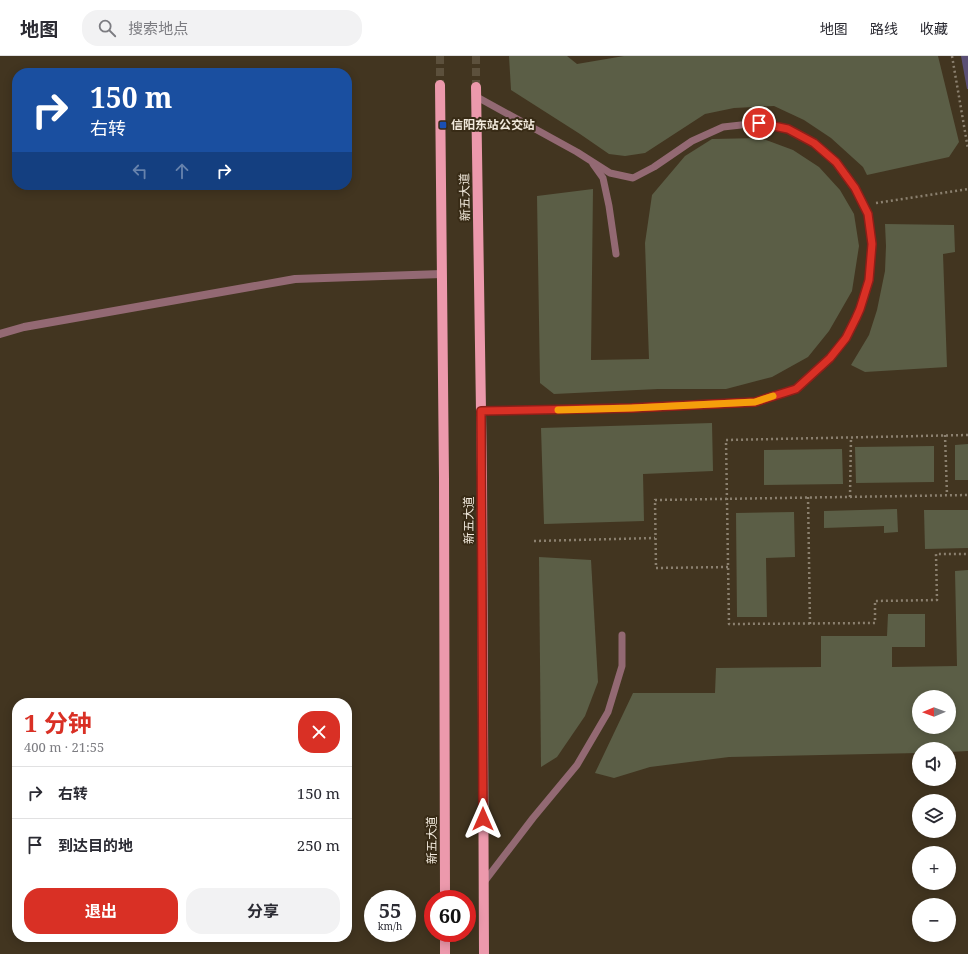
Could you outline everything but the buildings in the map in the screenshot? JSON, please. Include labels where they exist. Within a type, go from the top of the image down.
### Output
[{"type":"main road","name":"新五大道","points":[[440,85],[444,494],[445,890]]},
{"type":"main road","name":"新五大道","points":[[477,92],[481,411],[484,954]]},
{"type":"main road","points":[[445,942],[445,954]]},
{"type":"street","points":[[0,334],[24,327],[295,279],[442,274]]},
{"type":"lane","points":[[477,92],[610,173],[633,178],[654,167],[692,141],[723,127],[759,123],[788,129],[814,143],[836,162],[855,188],[868,214],[872,244],[869,280],[860,309],[846,338],[830,358],[796,389],[755,402],[632,408],[481,411]]},
{"type":"lane","points":[[590,160],[603,178],[616,254]]},
{"type":"lane","points":[[484,882],[533,818],[577,765],[608,712],[622,666],[622,635]]},
{"type":"path","points":[[952,56],[968,149]]},
{"type":"path","points":[[863,205],[968,189]]},
{"type":"path","points":[[946,435],[947,495]]},
{"type":"path","points":[[968,435],[726,440],[729,624],[875,623],[875,601],[937,600],[936,554],[968,554]]},
{"type":"path","points":[[850,497],[851,437]]},
{"type":"path","points":[[728,567],[656,568],[655,500],[968,495]]},
{"type":"path","points":[[808,497],[810,624]]},
{"type":"path","points":[[534,541],[655,538]]},
{"type":"green space","points":[[509,56],[567,56],[577,64],[624,56],[938,56],[959,142],[949,157],[867,175],[863,167],[831,138],[804,120],[774,106],[734,108],[705,114],[645,153],[625,156],[609,154],[511,90]]},
{"type":"green space","points":[[761,138],[793,150],[819,167],[840,190],[854,214],[859,246],[852,291],[829,331],[808,357],[772,377],[726,389],[658,389],[554,394],[540,383],[537,196],[593,189],[591,360],[649,359],[645,243],[652,195],[685,156],[712,139]]},
{"type":"green space","points":[[885,224],[954,225],[955,252],[943,254],[947,367],[865,372],[851,365],[869,335],[877,310],[885,271]]},
{"type":"green space","points":[[712,423],[713,471],[643,474],[644,521],[544,524],[541,428]]},
{"type":"green space","points":[[968,444],[968,480],[955,480],[955,445]]},
{"type":"green space","points":[[934,446],[934,482],[856,483],[855,447]]},
{"type":"green space","points":[[842,449],[843,484],[764,485],[764,450]]},
{"type":"green space","points":[[897,509],[898,532],[884,533],[884,526],[824,528],[824,511]]},
{"type":"green space","points":[[924,510],[968,510],[968,548],[925,549]]},
{"type":"green space","points":[[794,512],[795,557],[766,558],[767,617],[737,617],[736,513]]},
{"type":"green space","points":[[539,557],[591,560],[598,682],[585,716],[557,757],[541,767]]},
{"type":"green space","points":[[968,570],[968,751],[956,752],[956,742],[912,742],[912,753],[729,757],[650,767],[614,778],[595,773],[633,693],[715,693],[716,668],[821,667],[821,636],[887,636],[888,614],[925,614],[925,647],[892,647],[892,667],[957,666],[955,571]]},
{"type":"tunnel","points":[[440,56],[440,85]]},
{"type":"tunnel","points":[[476,56],[476,87]]},
{"type":"slow traffic","points":[[558,410],[755,402],[773,396]]},
{"type":"place","name":"信阳东站公交站","points":[[443,125]]},
{"type":"route","points":[[483,819],[481,411],[632,408],[755,402],[796,389],[830,358],[846,338],[860,309],[869,280],[872,244],[868,214],[855,188],[836,162],[814,143],[788,129],[759,123]]}]
